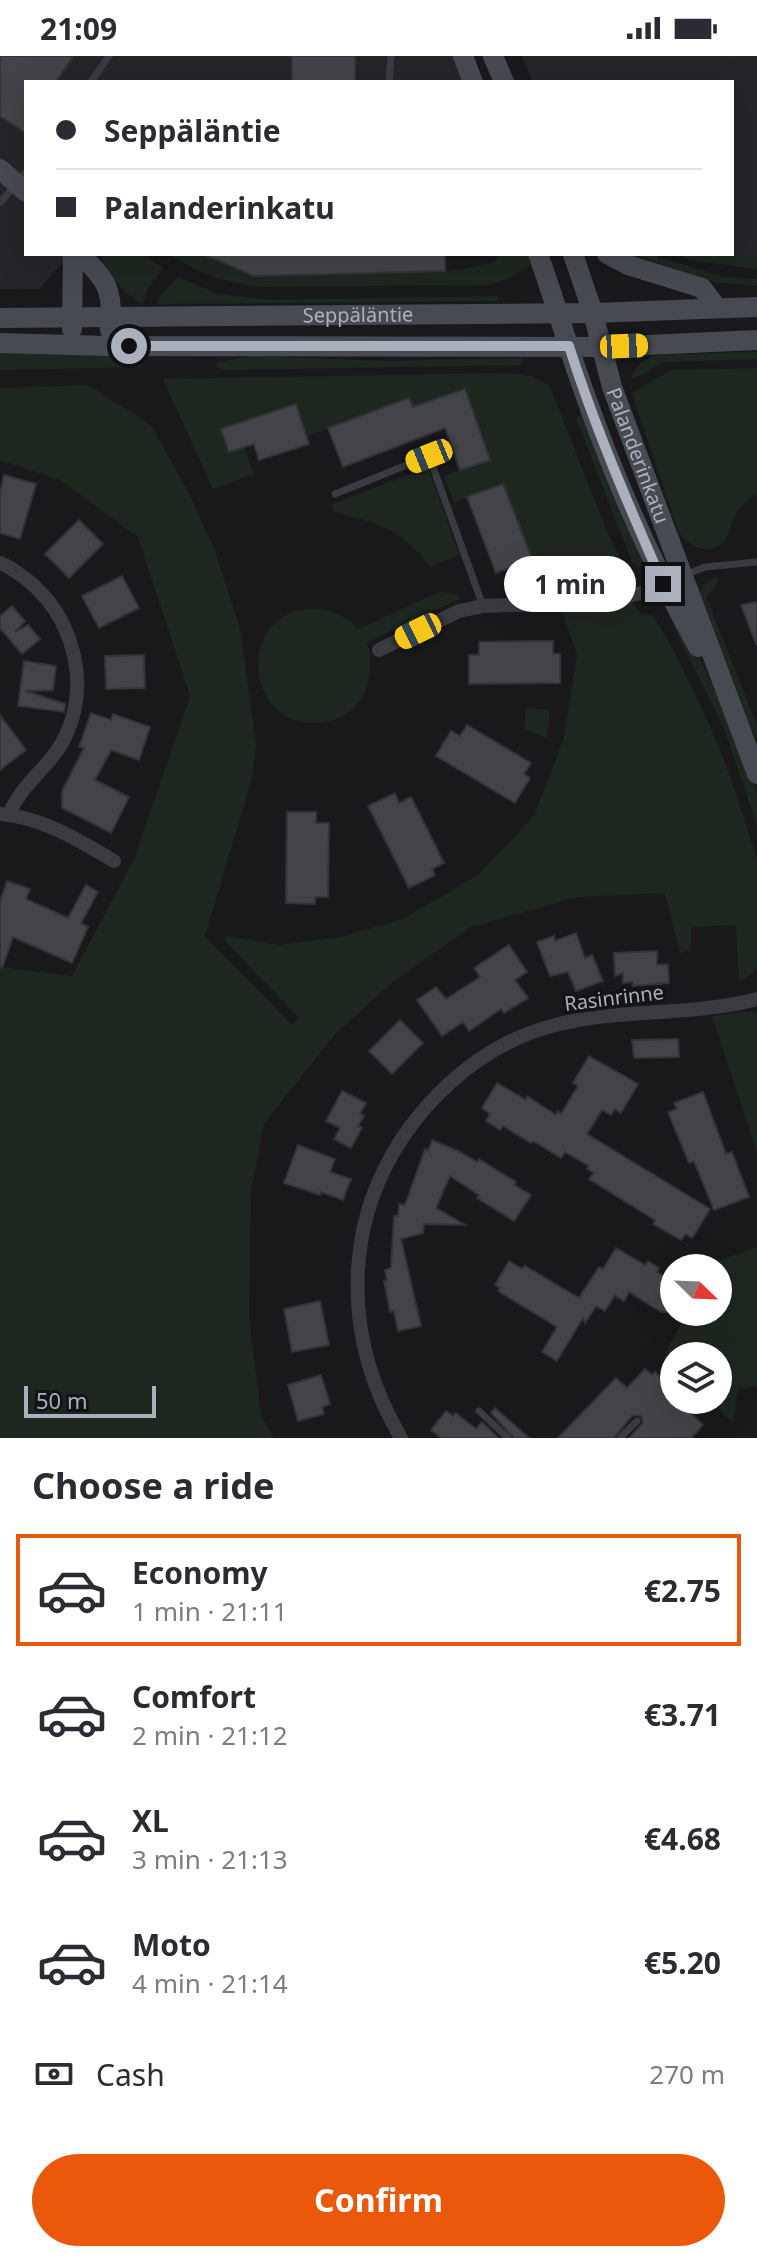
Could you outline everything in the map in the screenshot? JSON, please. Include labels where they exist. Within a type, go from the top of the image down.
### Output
[{"type":"main road","points":[[463,56],[472,80]]},
{"type":"main road","points":[[493,56],[503,80]]},
{"type":"main road","points":[[73,345],[76,256]]},
{"type":"main road","points":[[79,256],[100,272],[110,291],[108,346]]},
{"type":"main road","name":"Palanderinkatu","points":[[539,256],[582,388],[624,497],[663,584],[727,700]]},
{"type":"main road","name":"Palanderinkatu","points":[[574,256],[593,313],[612,387],[757,774]]},
{"type":"main road","points":[[611,256],[628,265],[702,288],[717,308]]},
{"type":"main road","name":"Seppäläntie","points":[[0,318],[593,313],[757,307]]},
{"type":"main road","name":"Seppäläntie","points":[[0,343],[602,347],[757,340]]},
{"type":"street","points":[[0,563],[39,590],[67,628],[76,674],[77,698],[66,735],[50,761],[4,814],[71,836],[114,861]]},
{"type":"street","points":[[379,650],[459,611],[483,606],[605,602],[683,576]]},
{"type":"street","name":"Rasinrinne","points":[[401,1438],[380,1398],[365,1356],[359,1322],[358,1264],[364,1226],[376,1187],[389,1159],[416,1119],[474,1063],[531,1033],[601,1015],[717,1008],[757,999]]},
{"type":"lane","points":[[92,80],[109,56]]},
{"type":"lane","points":[[389,80],[391,56]]},
{"type":"lane","points":[[0,203],[17,179]]},
{"type":"lane","points":[[335,494],[429,456],[483,606]]},
{"type":"lane","points":[[683,576],[705,567],[757,562]]},
{"type":"lane","points":[[479,1411],[508,1438]]},
{"type":"lane","points":[[620,1438],[637,1421]]},
{"type":"shaded area","points":[[0,56],[460,56],[469,80],[24,80],[24,256],[69,256],[39,289],[0,289]]},
{"type":"shaded area","points":[[522,56],[757,56],[757,269],[681,256],[734,256],[734,80],[532,80]]},
{"type":"shaded area","points":[[734,253],[757,257],[757,269],[681,256],[734,256]]},
{"type":"shaded area","points":[[100,256],[147,256],[163,268],[147,290],[143,303],[122,289]]},
{"type":"shaded area","points":[[172,256],[208,256],[255,276],[445,271],[476,267],[495,261],[498,256],[528,256],[531,265],[510,278],[489,285],[258,287],[211,276]]},
{"type":"shaded area","points":[[638,256],[656,256],[724,277],[757,279],[757,286],[713,282]]},
{"type":"shaded area","points":[[178,277],[219,294],[271,300],[497,296],[498,301],[157,304],[160,296]]},
{"type":"shaded area","points":[[0,350],[143,356],[146,360],[141,367],[0,370]]},
{"type":"shaded area","points":[[757,352],[757,359],[664,362],[633,379],[631,376],[641,362],[657,355]]},
{"type":"shaded area","points":[[251,356],[384,361],[522,358],[523,361],[520,365],[226,370],[215,365]]},
{"type":"shaded area","points":[[757,368],[757,494],[739,510],[728,535],[718,546],[706,549],[694,546],[679,533],[632,393],[672,370]]},
{"type":"shaded area","points":[[504,373],[531,376],[550,387],[608,534],[634,584],[623,589],[640,613],[653,615],[712,731],[757,859],[757,969],[744,980],[739,980],[736,925],[691,927],[691,950],[680,953],[665,893],[577,897],[471,927],[394,981],[335,1034],[264,1124],[251,1190],[249,1317],[261,1416],[274,1438],[0,1438],[0,967],[72,976],[135,857],[190,696],[138,537],[60,480],[0,460],[0,388],[88,385],[151,425],[190,495],[215,551],[240,628],[256,745],[252,778],[205,936],[292,1025],[299,1018],[225,941],[226,936],[278,945],[341,937],[403,919],[478,875],[534,816],[564,738],[577,654],[541,556],[532,559],[503,484],[454,503],[444,476],[490,459],[465,389],[413,407],[409,398],[307,436],[296,404],[222,430],[229,452],[244,448],[254,474],[213,489],[163,379]]},
{"type":"shaded area","points":[[582,414],[643,566],[632,562],[576,418]]},
{"type":"shaded area","points":[[428,467],[459,554],[431,567],[410,544],[388,529],[334,512],[331,505]]},
{"type":"shaded area","points":[[718,577],[717,585],[706,597],[757,725],[757,743],[698,597],[705,584]]},
{"type":"shaded area","points":[[440,592],[461,598],[367,642],[370,668],[364,693],[349,712],[338,719],[297,721],[277,709],[264,691],[258,669],[261,647],[271,628],[289,614],[327,610],[344,617],[358,629]]},
{"type":"shaded area","points":[[674,623],[693,644],[734,730],[757,793],[757,825],[724,728]]},
{"type":"shaded area","points":[[526,708],[550,710],[547,738],[524,729]]},
{"type":"shaded area","points":[[756,1011],[757,1021],[757,1152],[712,1016]]},
{"type":"shaded area","points":[[757,1247],[757,1386],[738,1389],[733,1423],[724,1414],[732,1414],[732,1342],[671,1342],[680,1326],[732,1326],[732,1256]]},
{"type":"building","points":[[0,56],[73,56],[57,80],[24,80],[24,132],[0,116]]},
{"type":"building","points":[[292,56],[355,56],[355,80],[292,80]]},
{"type":"building","points":[[208,256],[445,256],[445,271],[254,276]]},
{"type":"building","points":[[465,389],[490,460],[460,470],[445,428],[343,467],[328,428],[409,398],[413,407]]},
{"type":"building","points":[[296,404],[309,444],[259,460],[254,444],[229,452],[221,429]]},
{"type":"building","points":[[4,475],[36,484],[20,539],[0,533],[0,493]]},
{"type":"building","points":[[503,484],[532,559],[496,573],[467,497]]},
{"type":"building","points":[[79,520],[103,544],[69,578],[45,554]]},
{"type":"building","points":[[122,576],[139,608],[99,628],[82,596]]},
{"type":"building","points":[[757,602],[757,644],[756,644],[741,605]]},
{"type":"building","points":[[12,606],[25,621],[15,632],[28,625],[40,639],[22,654],[0,628],[0,616]]},
{"type":"building","points":[[553,641],[553,654],[560,654],[560,683],[469,684],[469,655],[479,655],[479,642]]},
{"type":"building","points":[[144,655],[145,688],[106,689],[105,656]]},
{"type":"building","points":[[24,661],[56,666],[53,690],[26,691],[65,704],[64,712],[18,706]]},
{"type":"building","points":[[91,713],[111,720],[113,714],[150,727],[139,760],[111,750],[95,780],[129,797],[111,833],[62,808],[62,791],[84,748],[79,747]]},
{"type":"building","points":[[0,715],[26,750],[0,770]]},
{"type":"building","points":[[467,725],[531,763],[524,774],[530,778],[515,803],[436,756],[451,731],[460,736]]},
{"type":"building","points":[[395,793],[399,803],[411,797],[444,863],[432,869],[435,875],[409,888],[368,806]]},
{"type":"building","points":[[287,812],[316,812],[316,823],[329,823],[328,897],[315,897],[315,904],[286,903]]},
{"type":"building","points":[[7,881],[30,889],[26,899],[68,918],[86,885],[98,892],[81,923],[88,927],[72,963],[13,937],[0,967],[0,902]]},
{"type":"building","points":[[576,933],[585,958],[592,955],[603,981],[576,991],[568,972],[550,976],[537,942],[554,936],[555,941]]},
{"type":"building","points":[[509,945],[527,972],[515,980],[528,998],[504,1013],[501,1009],[469,1031],[463,1022],[442,1036],[417,1000],[436,987],[446,999],[480,977],[474,968]]},
{"type":"building","points":[[657,951],[657,965],[668,964],[669,983],[633,986],[633,982],[623,983],[623,973],[615,976],[614,953]]},
{"type":"building","points":[[400,1020],[423,1043],[392,1074],[369,1051]]},
{"type":"building","points":[[678,1039],[679,1057],[634,1058],[632,1040]]},
{"type":"building","points":[[589,1056],[638,1084],[621,1113],[615,1109],[611,1115],[602,1110],[587,1134],[710,1209],[692,1238],[686,1234],[681,1240],[653,1224],[655,1220],[589,1179],[594,1173],[587,1169],[589,1166],[565,1152],[561,1158],[503,1126],[500,1130],[486,1121],[490,1114],[482,1108],[497,1083],[526,1100],[527,1096],[556,1115],[558,1111],[561,1114],[578,1086],[573,1083]]},
{"type":"building","points":[[342,1091],[366,1103],[358,1126],[362,1128],[351,1148],[334,1139],[340,1128],[326,1121]]},
{"type":"building","points":[[703,1092],[726,1154],[732,1152],[749,1197],[714,1210],[694,1161],[689,1163],[668,1112],[677,1109],[674,1103]]},
{"type":"building","points":[[432,1140],[477,1162],[479,1159],[531,1195],[514,1221],[477,1198],[479,1195],[450,1176],[436,1208],[465,1225],[424,1224],[423,1233],[401,1239],[421,1326],[398,1331],[394,1311],[390,1312],[384,1281],[387,1280],[385,1270],[391,1268],[394,1216],[398,1216],[399,1204],[405,1205],[425,1149],[428,1151]]},
{"type":"building","points":[[298,1145],[335,1159],[330,1172],[351,1179],[343,1200],[284,1183]]},
{"type":"building","points":[[616,1248],[645,1265],[648,1261],[659,1268],[660,1311],[629,1292],[624,1301],[615,1295],[605,1311],[596,1306],[585,1323],[583,1318],[557,1361],[542,1352],[557,1327],[498,1291],[500,1288],[495,1285],[509,1261],[522,1269],[525,1266],[579,1298],[599,1267],[603,1269]]},
{"type":"building","points":[[320,1301],[329,1345],[292,1352],[284,1309]]},
{"type":"building","points":[[645,1369],[652,1375],[655,1372],[660,1377],[660,1414],[692,1414],[703,1425],[691,1438],[629,1438],[643,1423],[638,1415],[632,1416],[614,1438],[558,1438],[616,1378],[627,1388]]},
{"type":"building","points":[[321,1375],[330,1404],[322,1407],[324,1414],[298,1421],[288,1385]]},
{"type":"building","points":[[495,1408],[529,1438],[514,1438],[491,1413]]},
{"type":"building","points":[[446,1411],[453,1416],[456,1413],[476,1429],[482,1422],[498,1438],[441,1438],[431,1430]]},
{"type":"route","points":[[129,346],[569,346],[624,497],[663,584]]}]
